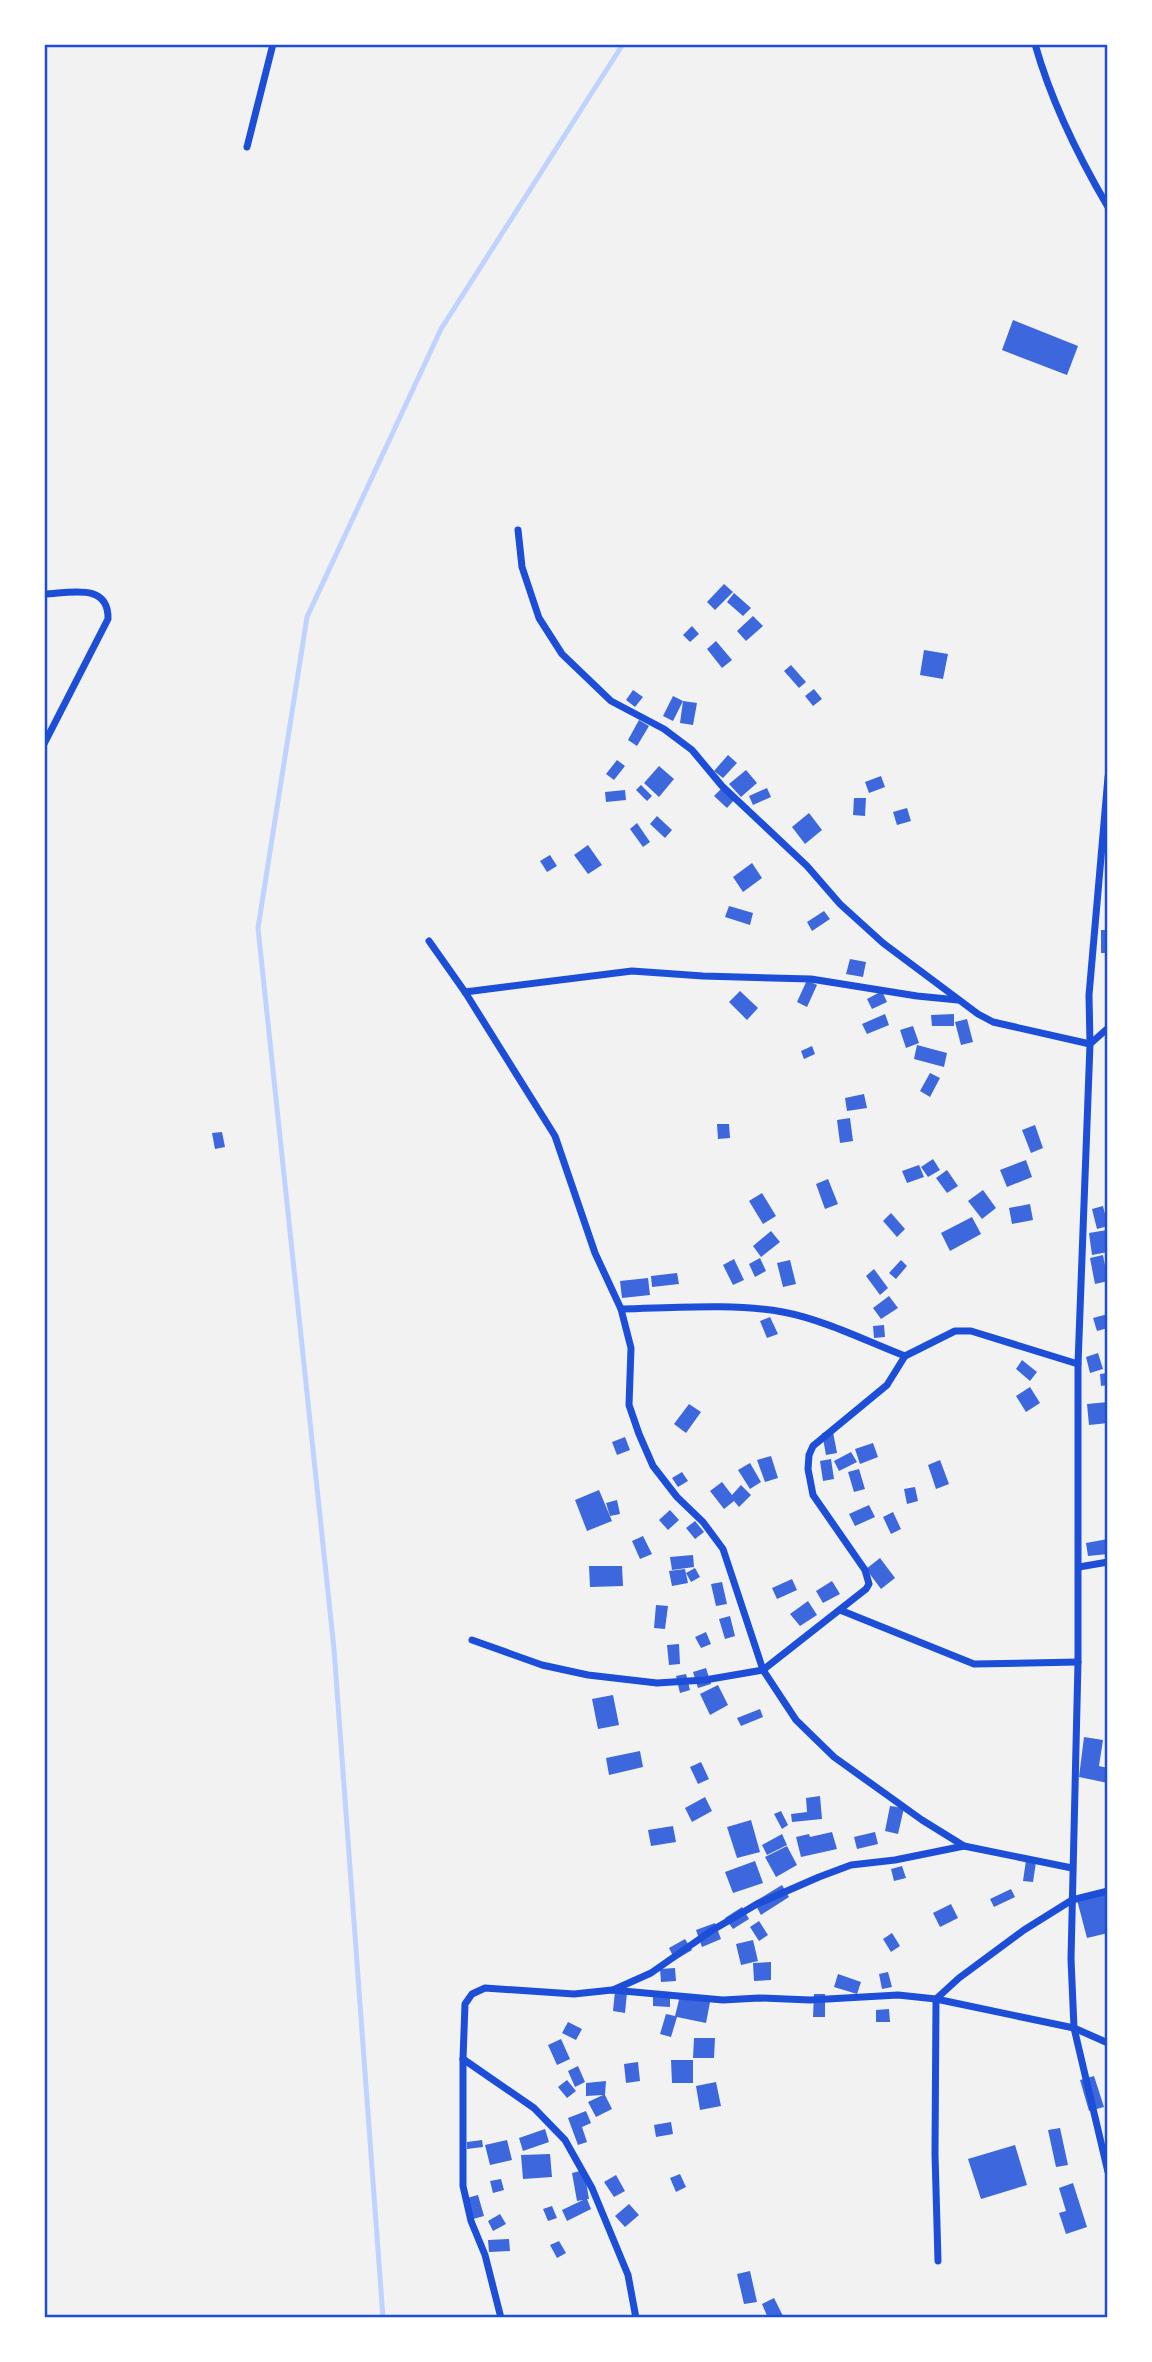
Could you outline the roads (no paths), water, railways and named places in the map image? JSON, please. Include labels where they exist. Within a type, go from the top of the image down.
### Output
[{"type":"street","points":[[247,148],[273,44]]},
{"type":"street","points":[[1035,44],[1045,80],[1108,207]]},
{"type":"street","points":[[518,530],[522,567],[539,618],[562,654],[611,701],[664,730],[692,750],[722,786],[807,866],[840,904],[883,943],[978,1014],[993,1022],[1090,1044]]},
{"type":"street","points":[[44,594],[94,593],[109,605],[108,619],[44,744]]},
{"type":"street","points":[[1108,777],[1089,995],[1090,1044],[1078,1364],[1078,1662],[1071,1959],[1074,2028],[1108,2172]]},
{"type":"street","points":[[429,941],[465,992],[555,1136],[595,1253],[621,1309],[631,1348],[629,1405],[639,1434],[653,1466],[677,1497],[703,1522],[723,1549],[763,1670],[796,1720],[834,1757],[922,1820],[964,1846],[1072,1868]]},
{"type":"street","points":[[465,992],[632,971],[811,979],[959,1000]]},
{"type":"street","points":[[1090,1044],[1108,1028]]},
{"type":"street","points":[[621,1309],[728,1308],[782,1312],[815,1321],[905,1356]]},
{"type":"street","points":[[472,1640],[542,1665],[589,1675],[643,1681],[705,1680],[763,1670],[866,1590],[869,1584],[865,1570],[813,1495],[808,1469],[809,1455],[813,1446],[887,1385],[905,1356],[955,1331],[971,1331],[1078,1364]]},
{"type":"street","points":[[1079,1566],[1108,1562]]},
{"type":"street","points":[[840,1610],[974,1664],[1078,1662]]},
{"type":"street","points":[[612,1990],[651,1973],[711,1931],[757,1905],[819,1877],[851,1866],[964,1846]]},
{"type":"street","points":[[938,2262],[935,2154],[936,1999],[959,1978],[1013,1938],[1072,1900],[1108,1891]]},
{"type":"street","points":[[500,2318],[485,2255],[471,2221],[463,2186],[465,2004],[472,1994],[485,1988],[574,1994],[612,1990],[723,2000],[898,1996],[936,1999],[1074,2028],[1108,2043]]},
{"type":"street","points":[[463,2059],[534,2108],[565,2140],[592,2188],[628,2274],[636,2318]]},
{"type":"waterway","points":[[383,2318],[334,1649],[258,928],[307,617],[441,329],[623,44]]}]
